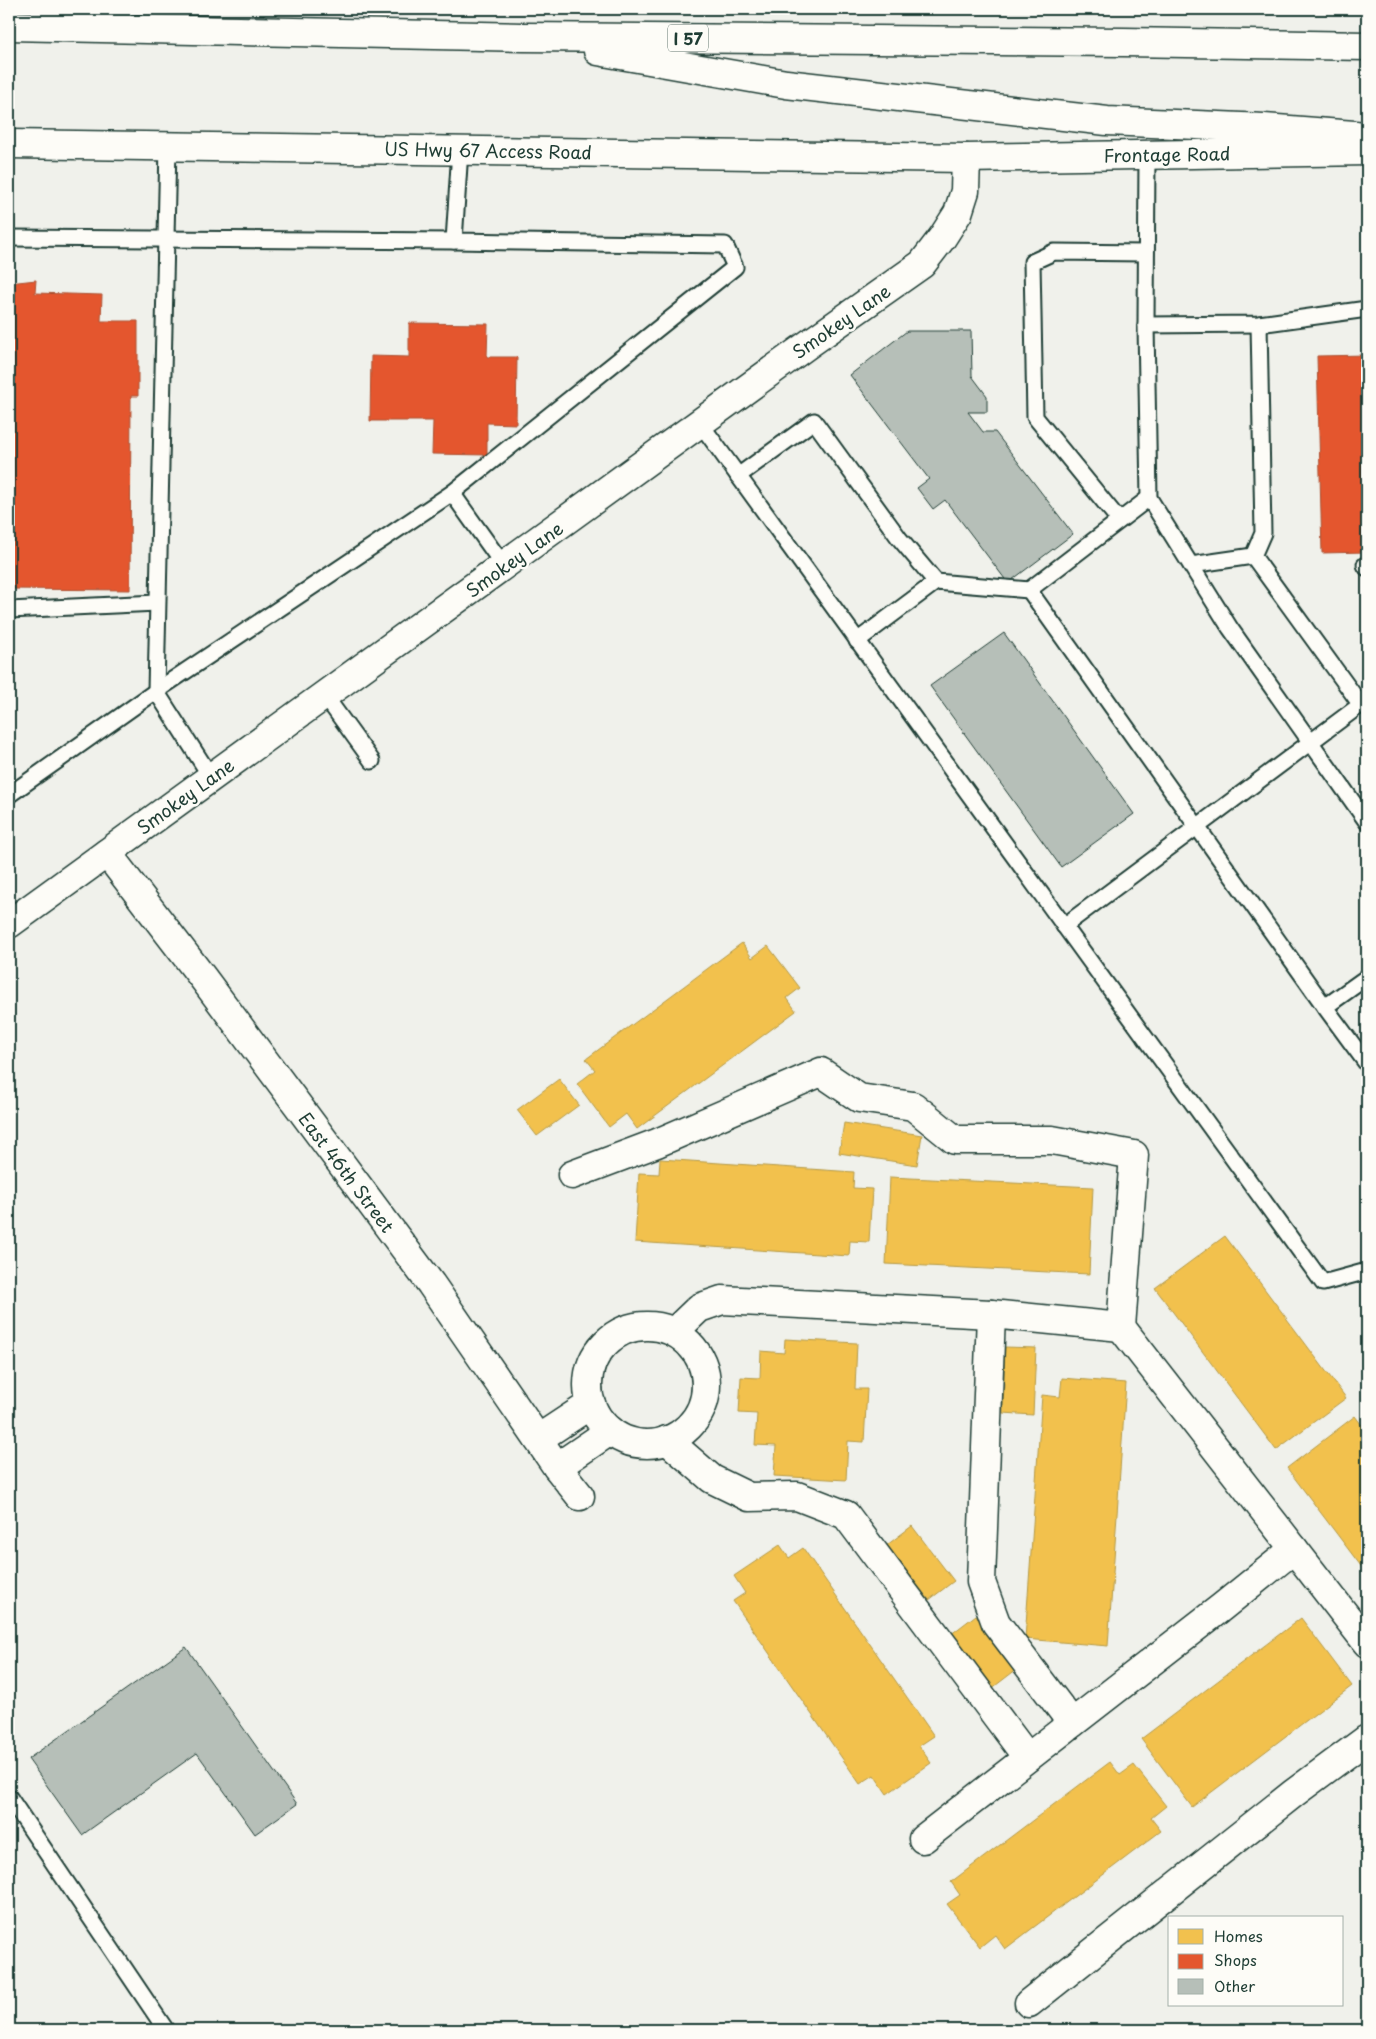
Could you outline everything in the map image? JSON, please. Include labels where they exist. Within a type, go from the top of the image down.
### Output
[{"type":"main road","name":"I 57","points":[[9,26],[523,37],[1105,41],[1367,46]]},
{"type":"main road","points":[[523,37],[806,86],[1107,122],[1264,128],[1367,136]]},
{"type":"main road","name":"US Hwy 67 Access Road","points":[[9,144],[966,158]]},
{"type":"main road","name":"Frontage Road","points":[[966,158],[1367,151]]},
{"type":"main road","name":"Smokey Lane","points":[[9,924],[922,264],[958,213],[966,191],[966,158]]},
{"type":"main road","name":"East 46th Street","points":[[107,853],[203,978],[425,1276],[580,1496]]},
{"type":"main road","points":[[572,1175],[657,1143],[822,1072],[859,1098],[913,1106],[955,1140],[1052,1140],[1134,1155],[1121,1327],[1367,1643]]},
{"type":"main road","points":[[674,1332],[699,1308],[722,1300],[991,1314],[1121,1327]]},
{"type":"main road","points":[[991,1314],[981,1582],[996,1623],[1072,1723]]},
{"type":"main road","points":[[634,1327],[654,1327],[674,1332],[689,1344],[700,1359],[705,1378],[705,1397],[698,1414],[686,1429],[656,1444],[640,1444],[624,1440],[610,1431],[598,1419],[591,1404],[587,1384],[591,1365],[601,1347],[616,1334],[634,1327]]},
{"type":"main road","points":[[538,1438],[591,1404]]},
{"type":"main road","points":[[558,1467],[610,1431]]},
{"type":"main road","points":[[667,1440],[712,1479],[749,1497],[797,1496],[846,1515],[1027,1757]]},
{"type":"main road","points":[[923,1839],[1294,1549]]},
{"type":"main road","points":[[1029,2003],[1294,1792],[1367,1739]]},
{"type":"lane","points":[[168,146],[156,691],[212,777]]},
{"type":"lane","points":[[454,242],[460,150]]},
{"type":"lane","points":[[1147,155],[1146,325],[1149,498],[1230,628],[1367,822]]},
{"type":"lane","points":[[9,238],[725,244],[736,268],[452,493],[156,691],[9,795]]},
{"type":"lane","points":[[1120,520],[1035,417],[1032,262],[1054,252],[1146,253]]},
{"type":"lane","points":[[1146,325],[1259,324],[1367,309]]},
{"type":"lane","points":[[1253,556],[1263,533],[1259,324]]},
{"type":"lane","points":[[738,476],[814,421],[899,538],[936,582]]},
{"type":"lane","points":[[700,423],[1322,1283],[1367,1270]]},
{"type":"lane","points":[[452,493],[504,566]]},
{"type":"lane","points":[[857,641],[936,582],[1029,590],[1149,498]]},
{"type":"lane","points":[[1191,565],[1253,556]]},
{"type":"lane","points":[[1064,926],[1364,702],[1253,556]]},
{"type":"lane","points":[[1029,590],[1367,1064]]},
{"type":"lane","points":[[9,610],[157,603]]},
{"type":"lane","points":[[325,696],[372,761]]},
{"type":"lane","points":[[1325,1007],[1367,977]]},
{"type":"lane","points":[[9,1797],[166,2030]]},
{"type":"building: Homes","points":[[742,943],[752,958],[768,946],[800,988],[787,998],[796,1011],[637,1129],[626,1114],[609,1127],[577,1084],[595,1070],[586,1059]]},
{"type":"building: Homes","points":[[559,1079],[579,1105],[537,1136],[517,1110]]},
{"type":"building: Homes","points":[[844,1123],[922,1135],[917,1165],[839,1153]]},
{"type":"building: Homes","points":[[660,1159],[854,1172],[853,1188],[872,1189],[869,1242],[850,1241],[849,1256],[635,1242],[639,1173],[659,1174]]},
{"type":"building: Homes","points":[[890,1177],[1093,1187],[1089,1274],[886,1264]]},
{"type":"building: Homes","points":[[1225,1236],[1346,1398],[1276,1450],[1155,1288]]},
{"type":"building: Homes","points":[[785,1339],[857,1343],[855,1389],[867,1389],[864,1442],[848,1441],[846,1480],[774,1476],[776,1446],[755,1445],[757,1414],[739,1413],[741,1377],[760,1378],[761,1351],[784,1353]]},
{"type":"building: Homes","points":[[1005,1347],[1036,1348],[1033,1415],[1003,1413]]},
{"type":"building: Homes","points":[[1062,1378],[1126,1383],[1108,1646],[1025,1639],[1042,1395],[1060,1397]]},
{"type":"building: Homes","points":[[1355,1416],[1367,1432],[1367,1574],[1287,1468]]},
{"type":"building: Homes","points":[[912,1526],[954,1581],[929,1600],[887,1545]]},
{"type":"building: Homes","points":[[780,1545],[789,1558],[803,1548],[934,1736],[919,1746],[931,1763],[887,1794],[874,1775],[860,1784],[733,1601],[745,1593],[734,1576]]},
{"type":"building: Homes","points":[[976,1615],[1017,1669],[991,1689],[950,1635]]},
{"type":"building: Homes","points":[[1301,1618],[1352,1686],[1192,1807],[1141,1739]]},
{"type":"building: Homes","points":[[1110,1762],[1120,1775],[1134,1765],[1166,1806],[1151,1818],[1161,1831],[1005,1949],[995,1935],[980,1947],[947,1904],[960,1895],[951,1882]]},
{"type":"building: Shops","points":[[36,280],[35,293],[102,295],[101,321],[138,321],[138,396],[131,396],[130,590],[9,589],[9,283]]},
{"type":"building: Shops","points":[[409,323],[488,324],[487,357],[517,357],[516,424],[487,423],[487,455],[432,454],[433,421],[370,421],[371,356],[409,357]]},
{"type":"building: Shops","points":[[1367,355],[1367,552],[1322,553],[1317,356]]},
{"type":"building: Other","points":[[907,331],[971,331],[972,376],[987,396],[987,412],[968,412],[983,432],[995,432],[1073,534],[1008,583],[945,500],[933,509],[917,488],[929,479],[850,375]]},
{"type":"building: Other","points":[[1004,633],[1134,814],[1061,867],[930,686]]},
{"type":"building: Other","points":[[186,1647],[297,1804],[255,1834],[197,1753],[82,1835],[28,1759]]}]
